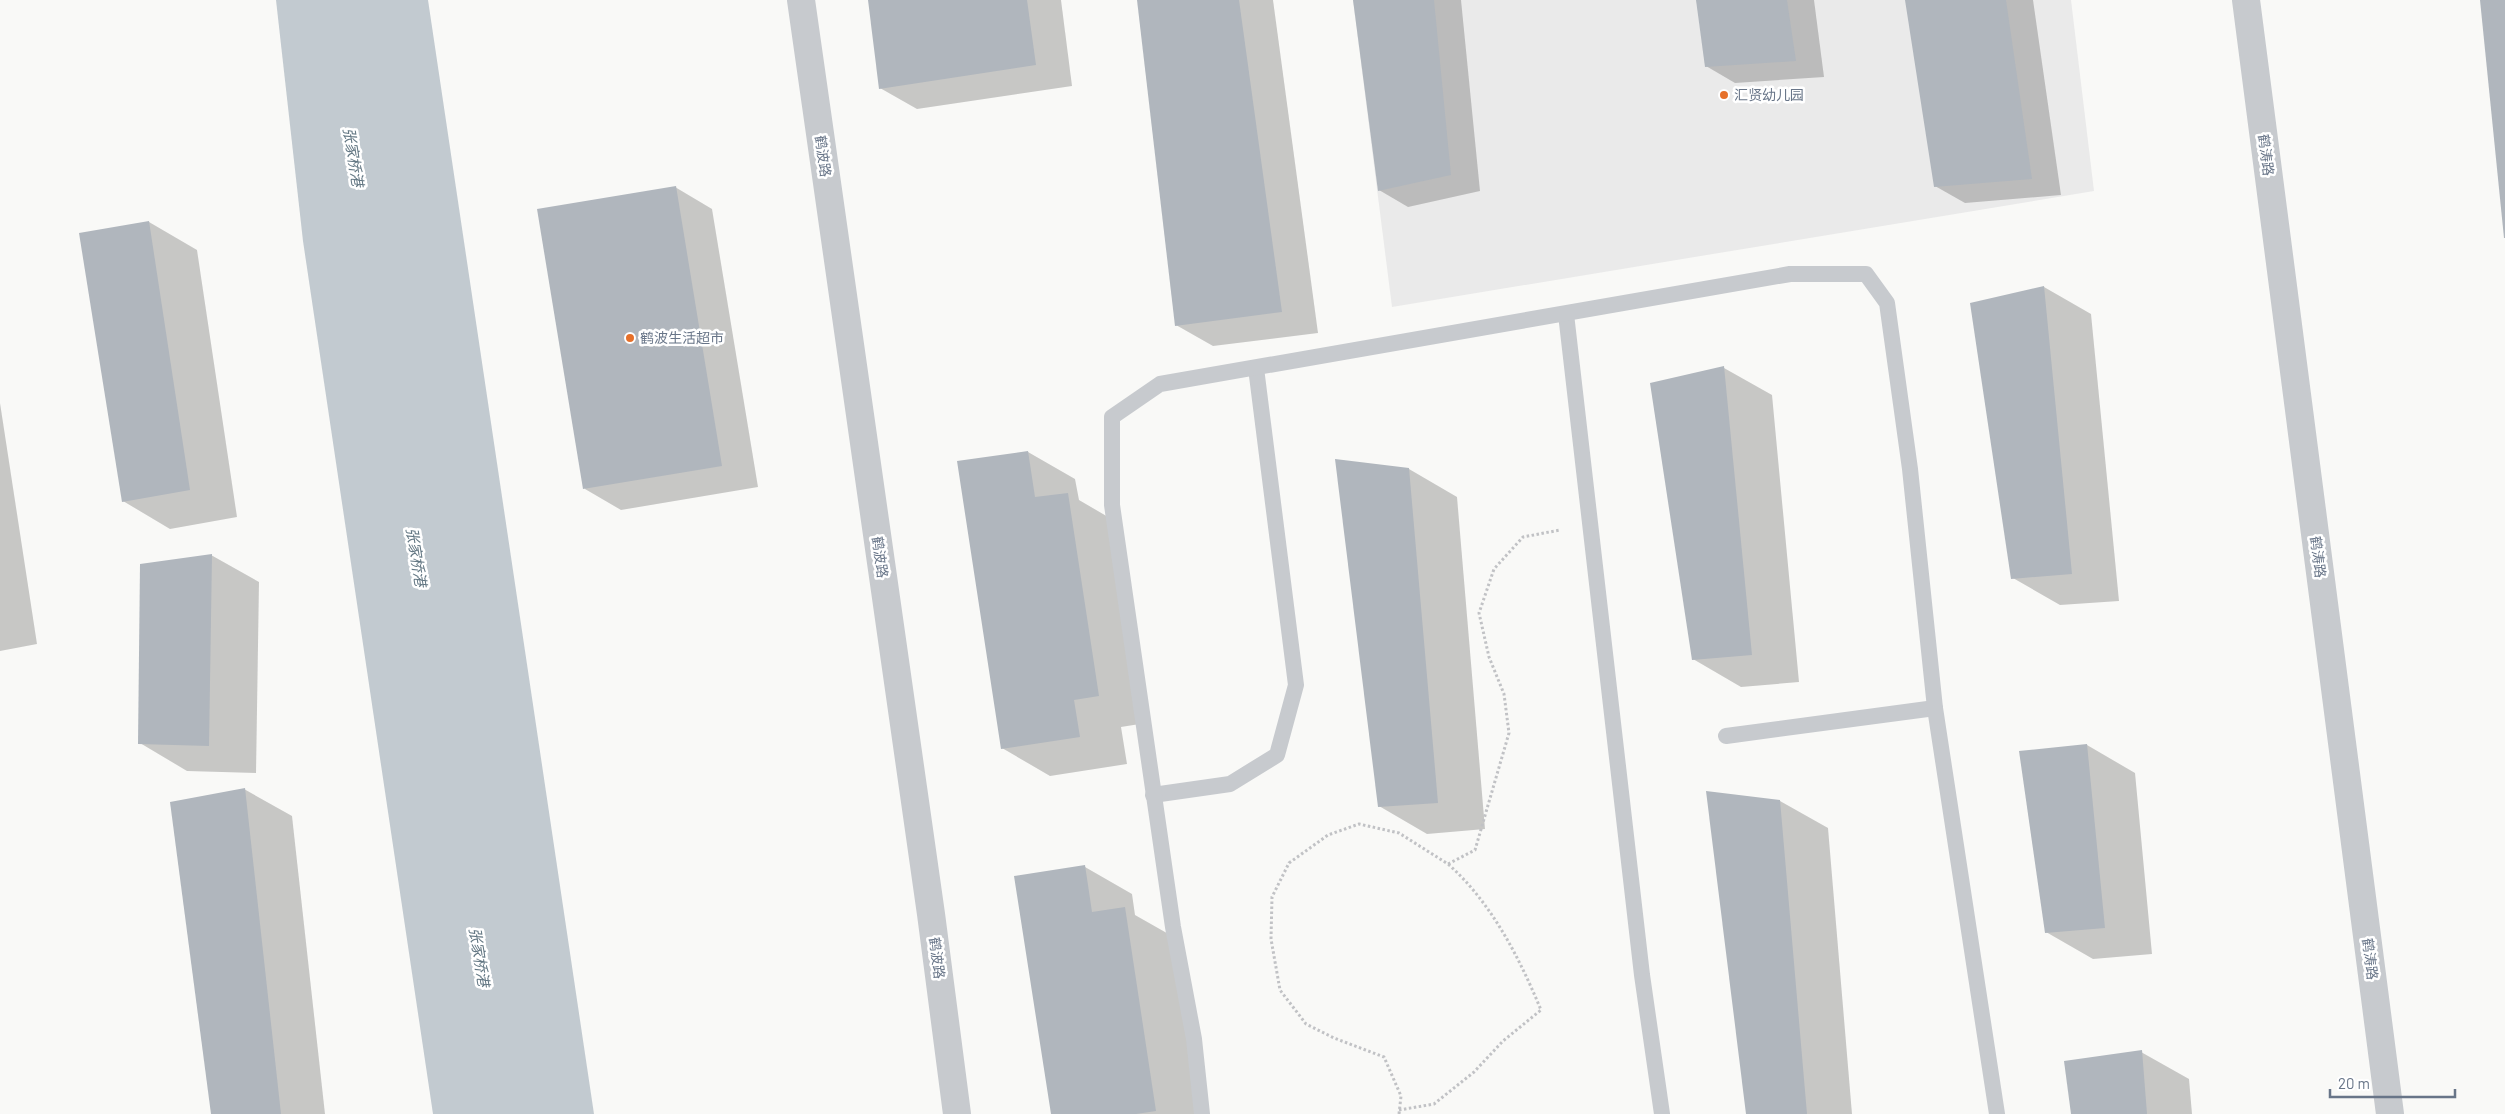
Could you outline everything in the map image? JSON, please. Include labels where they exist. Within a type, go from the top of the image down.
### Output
[{"type":"street","name":"鹤波路","points":[[801,0],[931,914],[957,1114]]},
{"type":"street","name":"鹤涛路","points":[[2246,0],[2390,1114]]},
{"type":"lane","points":[[1202,1114],[1194,1039],[1173,928],[1112,505],[1112,417],[1160,384],[1790,274],[1866,274],[1887,303],[1910,469],[1935,708],[1997,1114]]},
{"type":"lane","points":[[1566,314],[1642,975],[1662,1114]]},
{"type":"lane","points":[[1153,795],[1230,784],[1278,755],[1296,685],[1256,368]]},
{"type":"lane","points":[[1726,736],[1935,708]]},
{"type":"path","points":[[1448,864],[1475,850],[1509,733],[1504,694],[1489,657],[1479,613],[1494,569],[1523,537],[1590,524]]},
{"type":"path","points":[[1359,824],[1399,833],[1448,864],[1467,881],[1498,925],[1524,969],[1541,1010],[1502,1041],[1474,1072],[1434,1104],[1399,1112],[1401,1096],[1384,1057],[1334,1038],[1306,1024],[1280,990],[1271,939],[1272,897],[1289,863],[1328,835],[1359,824]]},
{"type":"shaded area","name":"汇贤幼儿园","points":[[1353,0],[2071,0],[2094,191],[1392,307]]},
{"type":"water","name":"张家桥港","points":[[276,0],[428,0],[594,1114],[433,1114],[303,241]]},
{"type":"building","points":[[868,0],[1027,0],[1036,65],[879,89]]},
{"type":"building","points":[[1137,0],[1239,0],[1282,312],[1175,326]]},
{"type":"building","points":[[1353,0],[1434,0],[1451,175],[1378,191]]},
{"type":"building","points":[[1696,0],[1787,0],[1796,61],[1705,67]]},
{"type":"building","points":[[1905,0],[2006,0],[2032,179],[1934,187]]},
{"type":"building","points":[[2480,0],[2505,0],[2505,238],[2504,238]]},
{"type":"building","name":"鹤波生活超市","points":[[676,186],[722,466],[583,489],[537,209]]},
{"type":"building","points":[[149,221],[190,490],[122,502],[79,233]]},
{"type":"building","points":[[2044,286],[2072,574],[2011,579],[1970,303]]},
{"type":"building","points":[[1724,366],[1752,655],[1692,660],[1650,383]]},
{"type":"building","points":[[1028,451],[1035,497],[1068,493],[1099,696],[1074,700],[1080,737],[1001,749],[957,461]]},
{"type":"building","points":[[1335,459],[1409,468],[1438,803],[1378,807]]},
{"type":"building","points":[[212,554],[209,746],[138,744],[140,564]]},
{"type":"building","points":[[2087,744],[2105,928],[2045,933],[2019,751]]},
{"type":"building","points":[[245,788],[281,1114],[211,1114],[170,802]]},
{"type":"building","points":[[1706,791],[1780,800],[1807,1114],[1746,1114]]},
{"type":"building","points":[[1085,865],[1092,912],[1125,907],[1156,1111],[1136,1114],[1051,1114],[1014,876]]},
{"type":"building","points":[[2142,1050],[2147,1114],[2071,1114],[2064,1061]]},
{"type":"place","name":"汇贤幼儿园","points":[[1724,95]]},
{"type":"place","name":"鹤波生活超市","points":[[630,338]]}]
